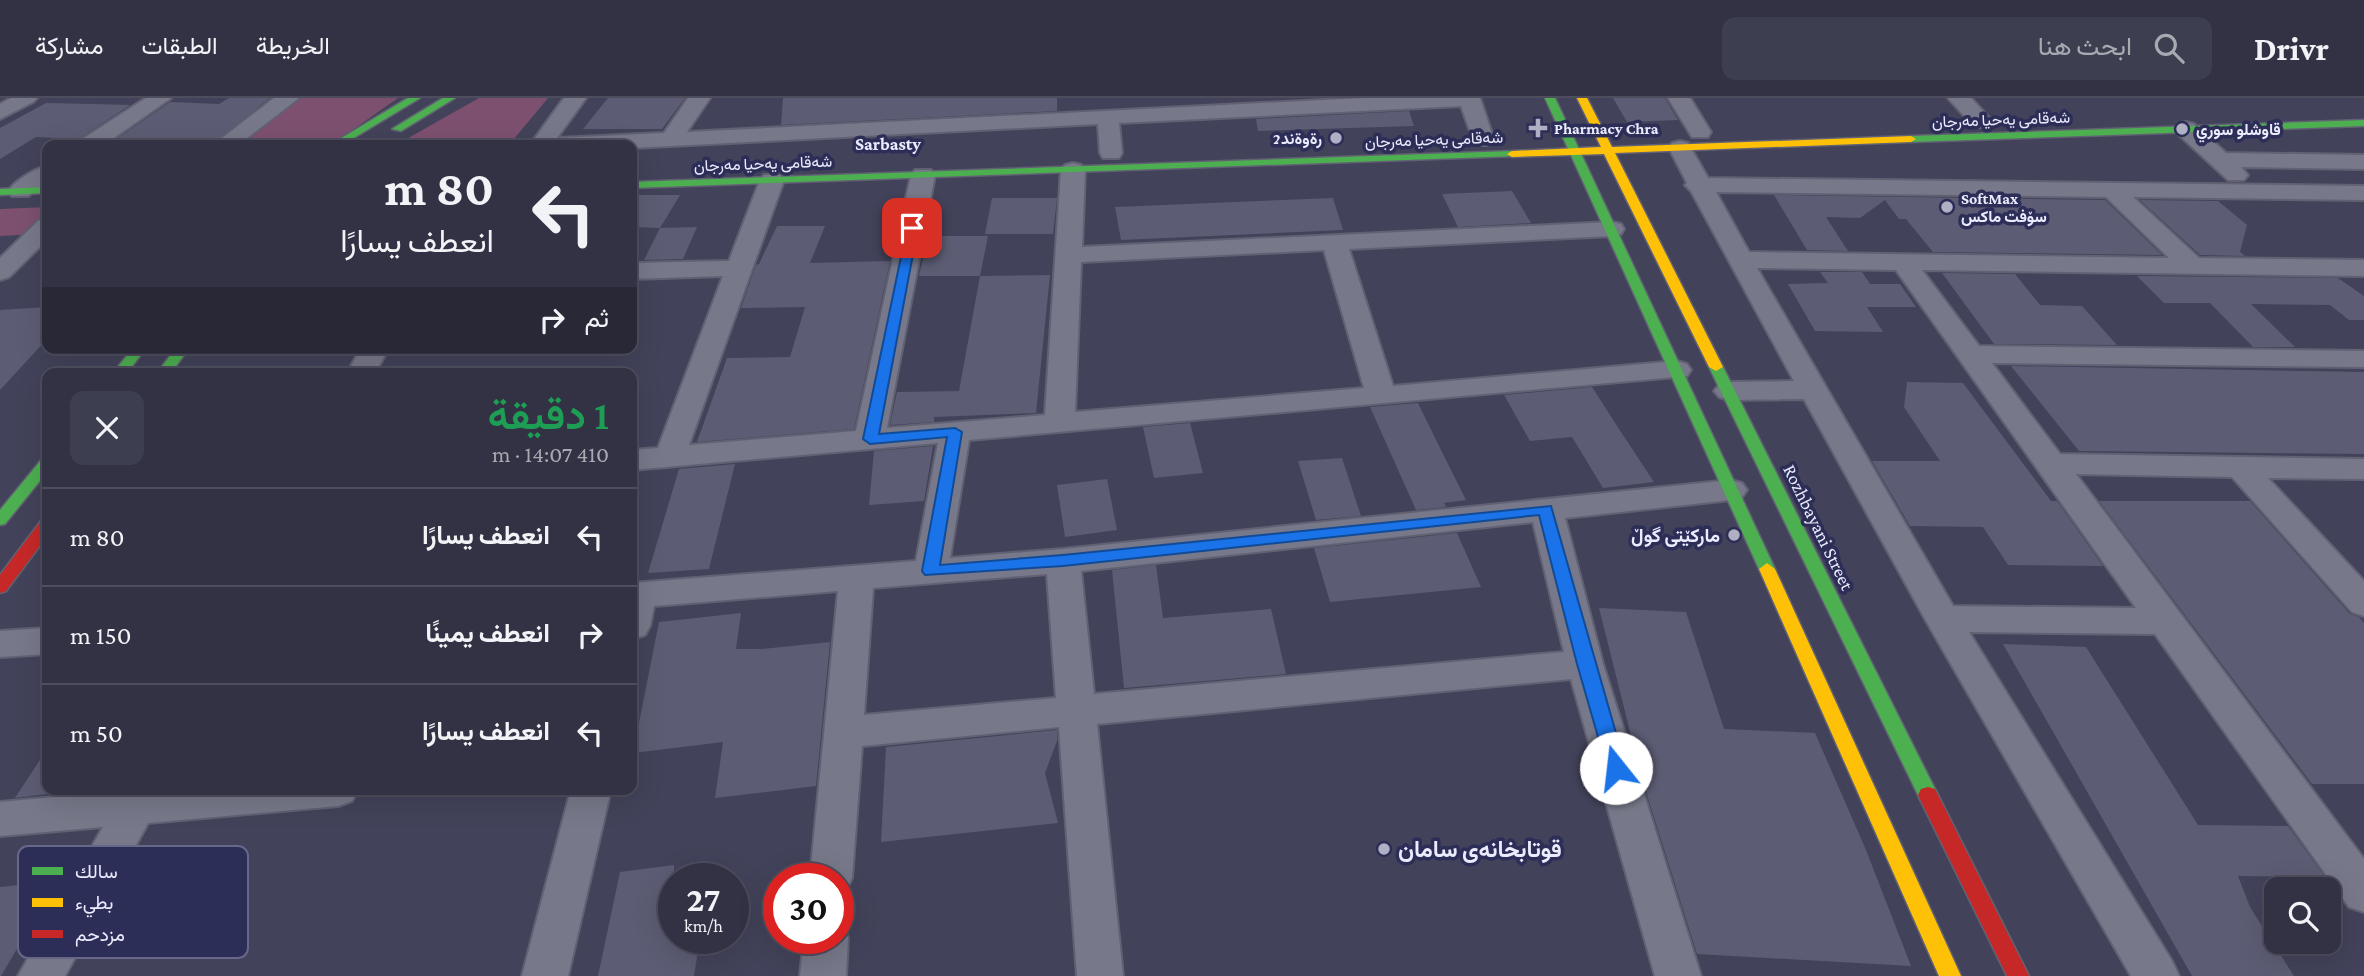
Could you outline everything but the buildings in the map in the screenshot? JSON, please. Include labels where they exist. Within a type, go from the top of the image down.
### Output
[{"type":"street","points":[[0,113],[26,98]]},
{"type":"street","points":[[97,140],[160,98]]},
{"type":"street","points":[[231,140],[288,98]]},
{"type":"street","points":[[344,140],[415,98]]},
{"type":"street","points":[[380,140],[450,98]]},
{"type":"street","points":[[545,140],[575,98]]},
{"type":"street","points":[[671,139],[699,98]]},
{"type":"street","points":[[1046,98],[1048,121]]},
{"type":"street","points":[[637,141],[1108,118],[1165,106],[1469,98],[1483,140]]},
{"type":"street","points":[[1550,98],[1677,370],[1951,976]]},
{"type":"street","name":"Rozhbayani Street","points":[[1582,98],[1729,391],[1801,563],[2018,976]]},
{"type":"street","points":[[1679,98],[1690,140],[1697,185],[1943,619],[2156,976]]},
{"type":"street","points":[[1959,98],[1982,122]]},
{"type":"street","name":"شەقامی یەحیا مەرجان","points":[[637,185],[923,175],[985,165],[1111,153],[1483,140],[1572,144],[1609,150],[1690,140],[1982,122],[2364,108]]},
{"type":"street","points":[[1108,118],[1111,153]]},
{"type":"street","points":[[2078,118],[2096,133]]},
{"type":"street","name":"شەقامی یەحیا مەرجان","points":[[637,170],[985,165],[1073,170],[1572,144],[1602,135],[1690,140],[2096,133],[2364,123]]},
{"type":"street","points":[[2186,130],[2254,191]]},
{"type":"street","points":[[2219,160],[2364,162]]},
{"type":"street","points":[[1060,423],[1073,170]]},
{"type":"street","points":[[10,191],[42,175]]},
{"type":"street","points":[[870,439],[923,175]]},
{"type":"street","points":[[670,456],[772,180]]},
{"type":"street","points":[[1697,185],[2364,193]]},
{"type":"street","points":[[10,191],[42,190]]},
{"type":"street","points":[[2112,190],[2192,266]]},
{"type":"street","points":[[1070,255],[1612,229]]},
{"type":"street","points":[[0,236],[42,230]]},
{"type":"street","points":[[0,272],[42,231]]},
{"type":"street","points":[[1334,242],[1381,395]]},
{"type":"street","points":[[1740,260],[2360,271]]},
{"type":"street","points":[[1904,263],[2165,621],[2359,879]]},
{"type":"street","points":[[637,271],[740,268]]},
{"type":"street","points":[[124,368],[135,354]]},
{"type":"street","points":[[168,368],[178,354]]},
{"type":"street","points":[[1970,354],[2364,359]]},
{"type":"street","points":[[637,459],[1677,370]]},
{"type":"street","points":[[1729,391],[1813,390]]},
{"type":"street","points":[[931,571],[955,432]]},
{"type":"street","points":[[2051,464],[2364,469]]},
{"type":"street","points":[[2241,467],[2364,603]]},
{"type":"street","points":[[0,520],[42,468]]},
{"type":"street","points":[[637,605],[857,576],[1063,561],[1731,489]]},
{"type":"street","points":[[1546,510],[1585,664],[1678,976]]},
{"type":"street","points":[[0,587],[7,568],[42,530]]},
{"type":"street","points":[[1063,561],[1100,976]]},
{"type":"street","points":[[1764,564],[1801,563]]},
{"type":"street","points":[[832,863],[857,576]]},
{"type":"street","points":[[1943,619],[2165,621]]},
{"type":"street","points":[[0,644],[42,640]]},
{"type":"street","points":[[844,732],[1585,664]]},
{"type":"street","points":[[0,819],[271,795]]},
{"type":"street","points":[[545,976],[590,795]]},
{"type":"street","points":[[114,846],[136,807]]},
{"type":"street","points":[[823,976],[825,954]]},
{"type":"street","points":[[41,976],[51,958]]},
{"type":"shaded area","points":[[288,98],[398,98],[338,140],[231,140]]},
{"type":"shaded area","points":[[479,98],[548,98],[513,140],[405,140]]},
{"type":"shaded area","points":[[42,207],[42,231],[39,234],[0,236],[0,209]]},
{"type":"traffic: fast","points":[[344,140],[415,98]]},
{"type":"traffic: fast","points":[[397,129],[450,98]]},
{"type":"traffic: fast","points":[[1550,98],[1767,569]]},
{"type":"traffic: fast","points":[[1911,139],[2364,123]]},
{"type":"traffic: fast","points":[[637,185],[1512,154]]},
{"type":"traffic: fast","points":[[0,192],[42,190]]},
{"type":"traffic: fast","points":[[124,368],[135,354]]},
{"type":"traffic: fast","points":[[168,368],[178,354]]},
{"type":"traffic: fast","points":[[1716,367],[1928,795]]},
{"type":"traffic: fast","points":[[0,520],[42,468]]},
{"type":"traffic: slow","points":[[1582,98],[1716,367]]},
{"type":"traffic: slow","points":[[1512,154],[1911,139]]},
{"type":"traffic: slow","points":[[1767,569],[1950,976]]},
{"type":"traffic: jam","points":[[0,587],[42,532]]},
{"type":"traffic: jam","points":[[1928,795],[2018,976]]},
{"type":"place","name":"Pharmacy Chra","points":[[1538,128]]},
{"type":"place","name":"قاوشلو سوري","points":[[2182,129]]},
{"type":"place","name":"رةوةند2","points":[[1336,138]]},
{"type":"place","name":"SoftMax سۆفت ماکس","points":[[1947,207]]},
{"type":"place","name":"مارکێتی گوڵ","points":[[1734,535]]},
{"type":"place","name":"قوتابخانەی سامان","points":[[1384,849]]},
{"type":"district","name":"Sarbasty","points":[[888,144]]},
{"type":"route","points":[[912,228],[870,439],[955,432],[931,571],[1063,561],[1546,510],[1585,664],[1616,768]]}]
